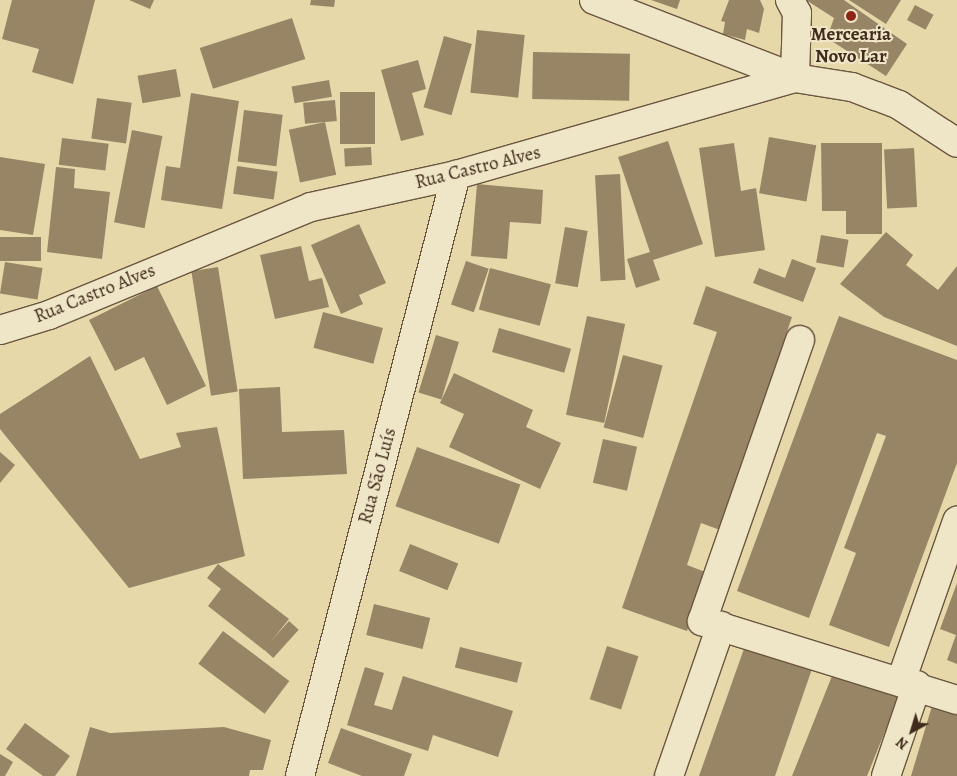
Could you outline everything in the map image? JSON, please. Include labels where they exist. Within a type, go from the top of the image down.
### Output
[{"type":"street","points":[[594,0],[795,78],[797,14],[790,0]]},
{"type":"street","name":"Rua Castro Alves","points":[[0,330],[49,315],[311,207],[456,175],[795,78],[852,86],[891,102],[957,143]]},
{"type":"street","name":"Rua São Luís","points":[[300,776],[456,175]]},
{"type":"street","points":[[800,340],[702,621],[909,683],[957,700]]},
{"type":"street","points":[[886,776],[909,683],[957,521]]},
{"type":"street","points":[[669,776],[721,626]]},
{"type":"building","points":[[12,0],[95,0],[73,84],[32,72],[39,49],[2,39]]},
{"type":"building","points":[[129,0],[154,0],[150,9]]},
{"type":"building","points":[[311,0],[335,0],[334,7],[310,5]]},
{"type":"building","points":[[651,0],[680,0],[677,9]]},
{"type":"building","points":[[729,0],[760,0],[764,9],[759,33],[747,29],[745,40],[723,34],[725,22],[721,21]]},
{"type":"building","points":[[806,0],[844,0],[907,44],[886,76],[827,38],[834,18]]},
{"type":"building","points":[[849,0],[901,0],[886,24]]},
{"type":"building","points":[[915,5],[934,15],[926,30],[907,20]]},
{"type":"building","points":[[292,18],[305,59],[213,89],[200,48]]},
{"type":"building","points":[[477,30],[525,35],[518,98],[470,93]]},
{"type":"building","points":[[444,36],[472,44],[451,115],[424,107]]},
{"type":"building","points":[[533,52],[630,54],[629,101],[532,99]]},
{"type":"building","points":[[418,60],[426,89],[412,93],[424,135],[401,141],[381,70]]},
{"type":"building","points":[[176,69],[181,97],[142,103],[138,76]]},
{"type":"building","points":[[329,80],[332,97],[295,103],[292,87]]},
{"type":"building","points":[[340,92],[375,92],[375,144],[340,144]]},
{"type":"building","points":[[191,93],[239,101],[222,209],[161,200],[166,166],[180,168]]},
{"type":"building","points":[[97,98],[132,103],[126,143],[91,139]]},
{"type":"building","points":[[335,100],[337,121],[305,124],[303,103]]},
{"type":"building","points":[[244,110],[283,115],[276,166],[238,162]]},
{"type":"building","points":[[325,122],[336,175],[300,183],[289,130]]},
{"type":"building","points":[[132,130],[162,136],[144,228],[114,222]]},
{"type":"building","points":[[769,137],[816,145],[806,201],[759,193]]},
{"type":"building","points":[[62,138],[109,144],[105,171],[59,165]]},
{"type":"building","points":[[668,141],[703,244],[653,260],[660,280],[636,288],[627,259],[650,252],[618,157]]},
{"type":"building","points":[[734,143],[741,191],[756,188],[765,250],[715,257],[699,148]]},
{"type":"building","points":[[821,143],[882,143],[882,234],[846,234],[846,211],[822,211]]},
{"type":"building","points":[[371,147],[372,165],[345,166],[344,148]]},
{"type":"building","points":[[914,148],[917,207],[887,208],[884,150]]},
{"type":"building","points":[[0,157],[45,164],[33,235],[0,230]]},
{"type":"building","points":[[237,166],[278,172],[274,199],[233,194]]},
{"type":"building","points":[[56,167],[75,169],[74,188],[110,192],[102,259],[47,252]]},
{"type":"building","points":[[620,174],[626,280],[601,281],[595,175]]},
{"type":"building","points":[[477,184],[543,190],[541,224],[510,222],[507,259],[471,256]]},
{"type":"building","points":[[359,224],[386,283],[359,295],[363,304],[341,314],[311,245]]},
{"type":"building","points":[[565,227],[588,231],[578,287],[555,283]]},
{"type":"building","points":[[886,232],[913,255],[906,265],[938,290],[957,266],[957,346],[884,317],[840,284]]},
{"type":"building","points":[[821,235],[849,240],[844,267],[816,263]]},
{"type":"building","points":[[0,237],[41,237],[41,261],[0,261]]},
{"type":"building","points":[[301,246],[309,281],[322,278],[329,307],[275,319],[260,255]]},
{"type":"building","points":[[792,259],[816,268],[803,302],[753,283],[759,268],[785,278]]},
{"type":"building","points":[[466,261],[489,269],[474,312],[451,304]]},
{"type":"building","points":[[5,262],[43,268],[38,300],[0,294]]},
{"type":"building","points":[[218,267],[238,391],[211,396],[191,271]]},
{"type":"building","points":[[490,268],[551,284],[540,326],[479,310]]},
{"type":"building","points":[[157,286],[206,386],[167,405],[144,357],[115,371],[89,320]]},
{"type":"building","points":[[706,286],[792,317],[720,530],[701,523],[687,565],[708,573],[687,631],[622,608],[717,332],[693,324]]},
{"type":"building","points":[[323,312],[383,328],[373,364],[313,348]]},
{"type":"building","points":[[587,316],[625,324],[604,423],[566,415]]},
{"type":"building","points":[[839,316],[957,360],[957,463],[889,647],[829,625],[856,553],[844,548],[886,436],[877,433],[809,618],[737,591]]},
{"type":"building","points":[[499,328],[571,349],[564,373],[492,352]]},
{"type":"building","points":[[436,335],[459,342],[441,399],[418,392]]},
{"type":"building","points":[[623,355],[663,366],[643,438],[604,427]]},
{"type":"building","points":[[90,356],[140,459],[181,447],[176,433],[217,427],[245,556],[129,588],[0,429],[0,414]]},
{"type":"building","points":[[454,373],[533,410],[526,427],[561,443],[540,489],[449,447],[464,414],[440,403]]},
{"type":"building","points":[[280,387],[282,432],[344,430],[347,474],[243,479],[239,389]]},
{"type":"building","points":[[603,439],[637,447],[627,491],[593,483]]},
{"type":"building","points":[[417,447],[520,485],[499,544],[395,506]]},
{"type":"building","points":[[0,452],[15,465],[0,483]]},
{"type":"building","points":[[410,544],[458,563],[447,590],[399,571]]},
{"type":"building","points":[[218,564],[289,619],[264,650],[208,606],[221,589],[207,578]]},
{"type":"building","points":[[957,583],[957,664],[947,660],[956,635],[940,629]]},
{"type":"building","points":[[374,604],[430,618],[423,649],[366,635]]},
{"type":"building","points":[[289,621],[299,630],[273,658],[264,649]]},
{"type":"building","points":[[223,631],[289,681],[265,714],[198,664]]},
{"type":"building","points":[[746,643],[813,666],[775,776],[699,776]]},
{"type":"building","points":[[607,646],[638,656],[621,709],[590,699]]},
{"type":"building","points":[[460,647],[522,662],[517,683],[455,667]]},
{"type":"building","points":[[365,667],[384,673],[374,705],[392,710],[403,676],[513,711],[498,757],[433,735],[428,751],[347,725]]},
{"type":"building","points":[[834,671],[899,697],[867,776],[792,776]]},
{"type":"building","points":[[932,706],[957,714],[957,776],[911,776]]},
{"type":"building","points":[[25,723],[70,756],[55,776],[43,776],[6,749]]},
{"type":"building","points":[[90,727],[110,733],[224,727],[271,740],[263,770],[250,770],[249,776],[76,776]]},
{"type":"building","points":[[341,728],[412,754],[404,776],[362,776],[328,763]]},
{"type":"building","points":[[0,754],[13,762],[5,776],[0,776]]},
{"type":"place","name":"Mercearia Novo Lar","points":[[851,16]]}]
